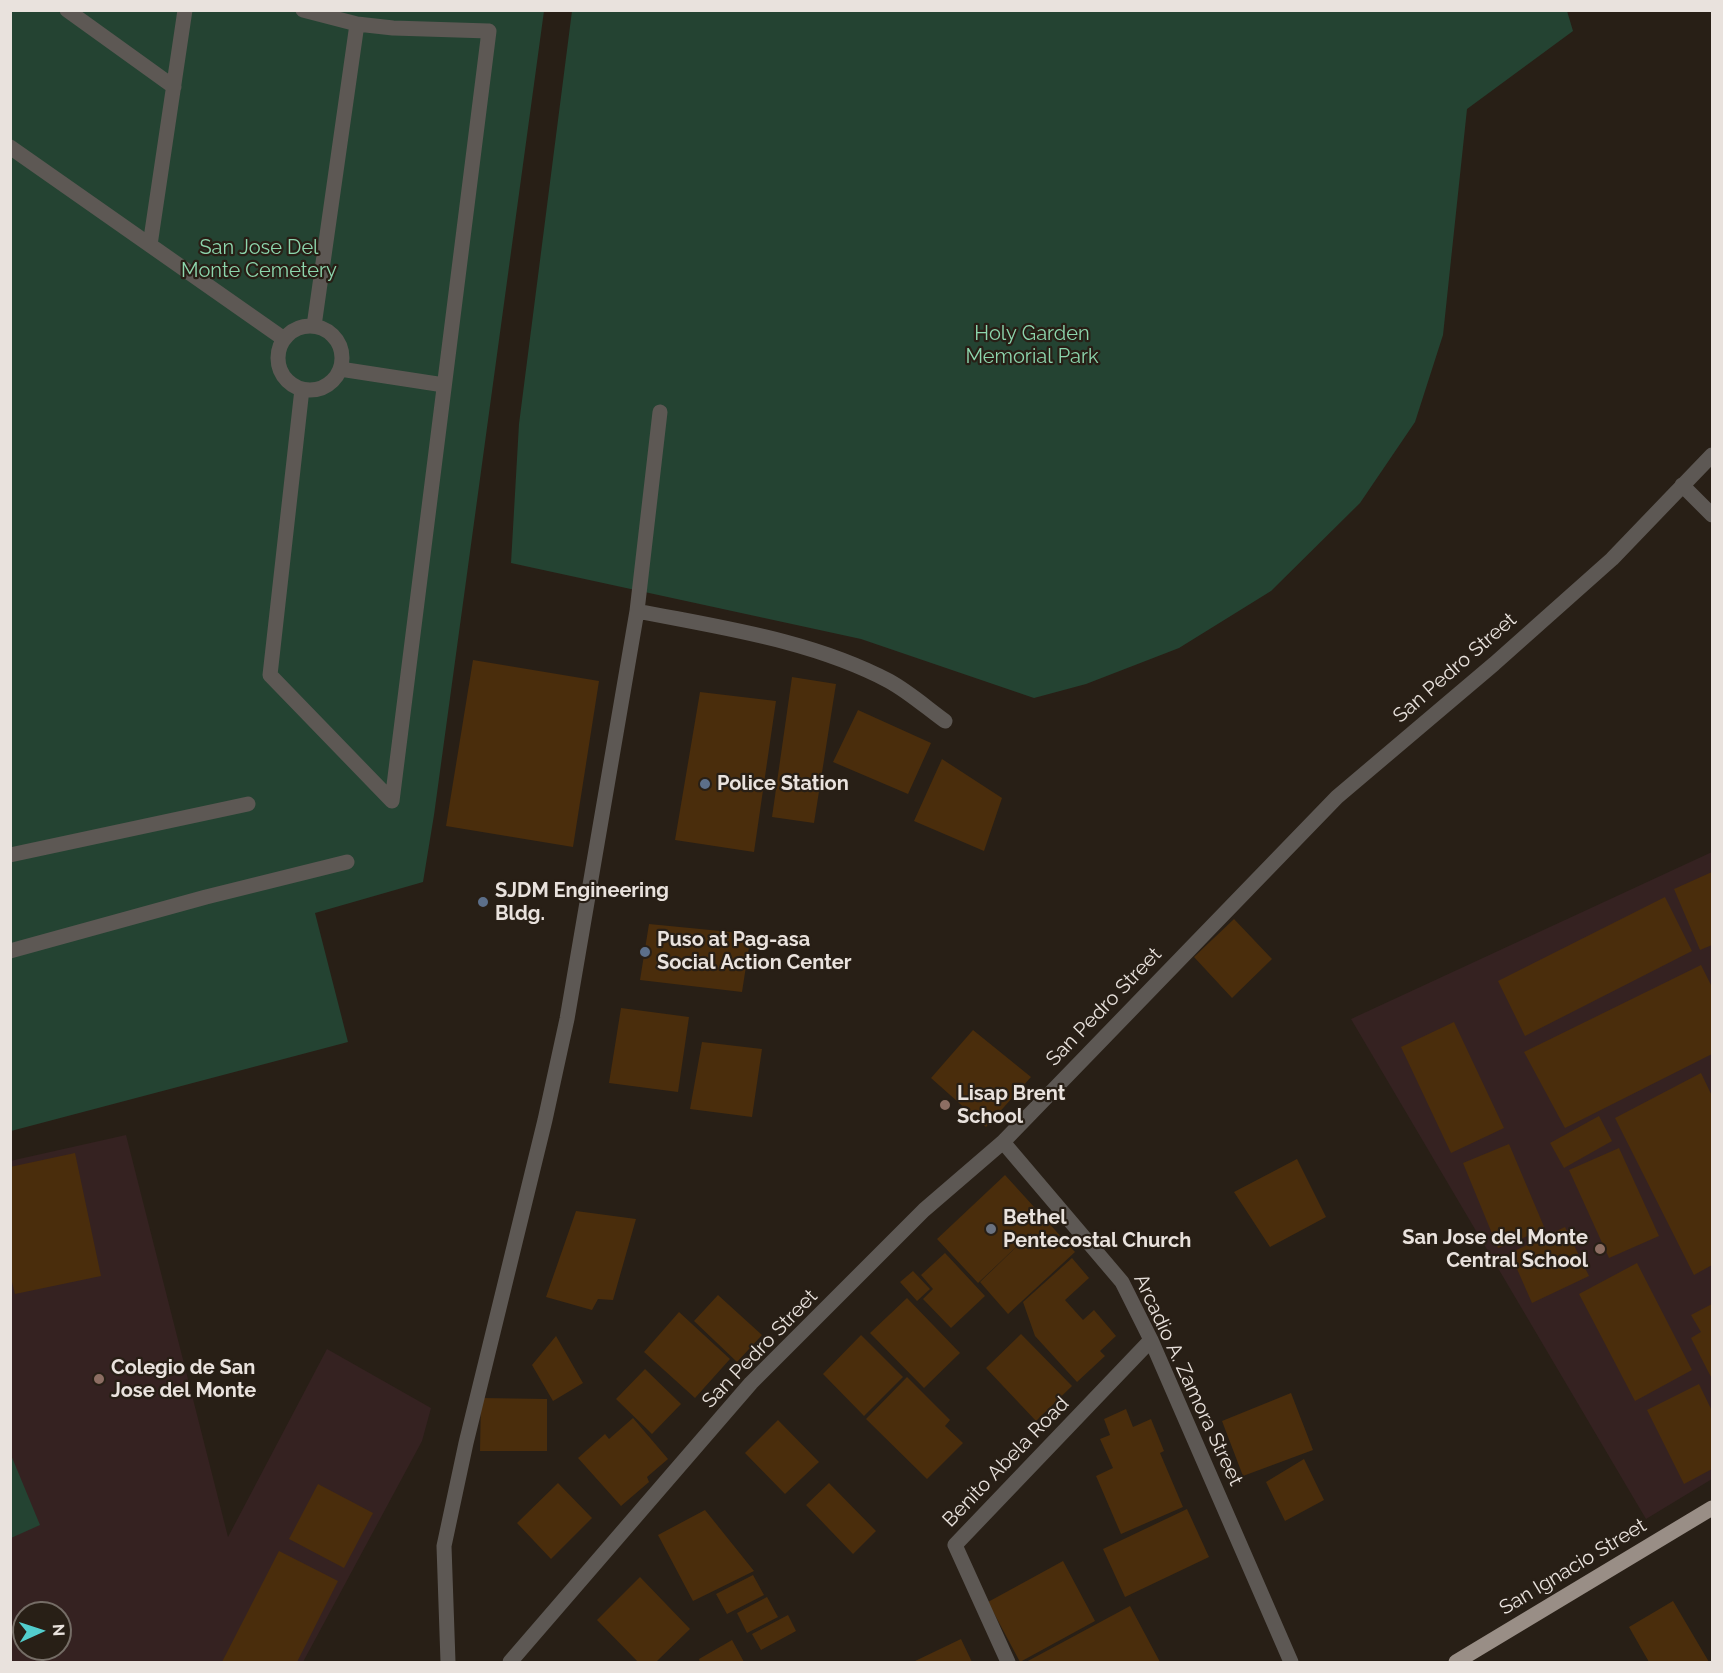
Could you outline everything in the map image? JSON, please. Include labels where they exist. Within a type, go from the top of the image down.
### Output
[{"type":"main road","name":"San Ignacio Street","points":[[1456,1662],[1713,1508]]},
{"type":"street","points":[[67,10],[174,87]]},
{"type":"street","points":[[150,245],[185,10]]},
{"type":"street","points":[[302,389],[270,675],[392,801],[489,31],[393,28],[357,24],[303,10]]},
{"type":"street","points":[[314,326],[357,24]]},
{"type":"street","points":[[10,147],[284,339]]},
{"type":"street","points":[[306,326],[314,326],[331,334],[337,341],[341,350],[340,369],[329,384],[312,390],[302,389],[285,378],[280,369],[280,348],[290,333],[306,326]]},
{"type":"street","points":[[340,369],[444,386]]},
{"type":"street","points":[[448,1662],[444,1546],[466,1443],[545,1120],[567,1019],[637,611],[660,412]]},
{"type":"street","name":"San Pedro Street","points":[[510,1662],[751,1383],[924,1210],[1003,1142],[1336,797],[1494,664],[1612,559],[1713,454]]},
{"type":"street","points":[[1682,485],[1713,515]]},
{"type":"street","points":[[637,611],[760,636],[843,659],[891,682],[945,721]]},
{"type":"street","points":[[10,855],[248,804]]},
{"type":"street","points":[[10,951],[206,897],[347,862]]},
{"type":"street","name":"Arcadio A. Zamora Street","points":[[1003,1142],[1122,1282],[1151,1340],[1291,1662]]},
{"type":"street","name":"Benito Abela Road","points":[[1008,1662],[955,1545],[1151,1340]]},
{"type":"shaded area","name":"San Jose del Monte Central School","points":[[1712,852],[1712,1479],[1646,1519],[1351,1019]]},
{"type":"shaded area","name":"Colegio de San Jose del Monte","points":[[126,1135],[228,1537],[327,1349],[431,1408],[422,1441],[303,1662],[11,1662],[10,1161]]},
{"type":"green space","name":"San Jose Del Monte Cemetery","points":[[11,11],[544,11],[423,882],[315,913],[348,1042],[11,1131]]},
{"type":"green space","name":"Holy Garden Memorial Park","points":[[572,11],[1567,11],[1573,31],[1467,109],[1443,335],[1415,422],[1360,503],[1271,591],[1179,648],[1086,684],[1034,698],[861,639],[511,563],[519,424]]},
{"type":"green space","points":[[11,1455],[40,1525],[10,1538]]},
{"type":"building","points":[[473,660],[599,681],[573,847],[446,826]]},
{"type":"building","points":[[792,677],[836,684],[814,823],[772,817]]},
{"type":"building","points":[[700,692],[776,701],[754,852],[675,840]]},
{"type":"building","points":[[858,710],[931,743],[908,794],[833,762]]},
{"type":"building","points":[[942,759],[1002,798],[984,851],[914,821]]},
{"type":"building","points":[[1712,872],[1712,945],[1700,950],[1674,889]]},
{"type":"building","points":[[1665,897],[1692,951],[1525,1036],[1498,981]]},
{"type":"building","points":[[1234,919],[1272,959],[1232,998],[1194,957]]},
{"type":"building","points":[[649,924],[751,934],[742,992],[640,980]]},
{"type":"building","points":[[1701,965],[1712,987],[1712,1054],[1565,1128],[1524,1052]]},
{"type":"building","points":[[621,1008],[689,1017],[678,1092],[609,1083]]},
{"type":"building","points":[[1454,1022],[1504,1128],[1451,1153],[1401,1047]]},
{"type":"building","points":[[973,1030],[1031,1077],[986,1127],[931,1078]]},
{"type":"building","points":[[702,1042],[762,1049],[752,1117],[690,1109]]},
{"type":"building","points":[[1701,1073],[1712,1096],[1712,1265],[1694,1275],[1615,1118]]},
{"type":"building","points":[[1599,1116],[1612,1141],[1564,1168],[1550,1143]]},
{"type":"building","points":[[1509,1144],[1545,1229],[1498,1248],[1463,1163]]},
{"type":"building","points":[[1619,1148],[1659,1236],[1609,1258],[1569,1170]]},
{"type":"building","points":[[75,1153],[101,1276],[15,1294],[10,1274],[10,1167]]},
{"type":"building","points":[[1297,1159],[1326,1217],[1270,1247],[1234,1192]]},
{"type":"building","points":[[1005,1175],[1075,1252],[1008,1314],[980,1282],[1035,1229],[978,1283],[937,1239]]},
{"type":"building","points":[[576,1211],[636,1219],[613,1300],[598,1299],[592,1310],[546,1297]]},
{"type":"building","points":[[1565,1227],[1589,1276],[1532,1303],[1510,1253]]},
{"type":"building","points":[[945,1253],[985,1296],[951,1328],[923,1299],[933,1289],[921,1275]]},
{"type":"building","points":[[1072,1258],[1089,1278],[1065,1300],[1083,1320],[1094,1310],[1116,1336],[1100,1351],[1105,1356],[1077,1382],[1035,1336],[1023,1302]]},
{"type":"building","points":[[1637,1263],[1692,1370],[1635,1401],[1579,1294]]},
{"type":"building","points":[[913,1271],[930,1289],[917,1301],[900,1282]]},
{"type":"building","points":[[718,1295],[762,1335],[737,1362],[694,1321]]},
{"type":"building","points":[[907,1298],[960,1353],[924,1388],[870,1333]]},
{"type":"building","points":[[1712,1304],[1712,1379],[1691,1338],[1701,1332],[1691,1315]]},
{"type":"building","points":[[679,1312],[730,1359],[695,1398],[644,1352]]},
{"type":"building","points":[[1021,1334],[1072,1386],[1036,1421],[986,1368]]},
{"type":"building","points":[[861,1335],[903,1377],[864,1416],[823,1374]]},
{"type":"building","points":[[556,1336],[583,1383],[553,1401],[532,1365]]},
{"type":"building","points":[[645,1369],[681,1404],[652,1434],[616,1399]]},
{"type":"building","points":[[907,1377],[950,1420],[945,1426],[963,1443],[927,1479],[866,1419]]},
{"type":"building","points":[[1699,1384],[1712,1411],[1712,1469],[1684,1484],[1647,1410]]},
{"type":"building","points":[[1291,1393],[1313,1450],[1243,1476],[1222,1421]]},
{"type":"building","points":[[481,1398],[547,1399],[547,1451],[480,1451]]},
{"type":"building","points":[[1126,1409],[1133,1427],[1151,1419],[1164,1451],[1160,1453],[1183,1507],[1121,1534],[1096,1476],[1113,1468],[1100,1439],[1110,1435],[1104,1419]]},
{"type":"building","points":[[633,1418],[668,1459],[647,1477],[649,1482],[621,1506],[578,1458],[605,1434],[609,1439]]},
{"type":"building","points":[[778,1420],[819,1462],[785,1494],[745,1453]]},
{"type":"building","points":[[1304,1459],[1324,1500],[1285,1521],[1266,1482]]},
{"type":"building","points":[[558,1483],[592,1518],[551,1559],[517,1523]]},
{"type":"building","points":[[829,1483],[876,1531],[853,1554],[806,1505]]},
{"type":"building","points":[[318,1484],[373,1513],[344,1568],[289,1539]]},
{"type":"building","points":[[1187,1509],[1209,1557],[1125,1597],[1103,1549]]},
{"type":"building","points":[[705,1510],[754,1571],[693,1601],[658,1535]]},
{"type":"building","points":[[279,1551],[338,1581],[297,1662],[222,1662]]},
{"type":"building","points":[[1063,1561],[1095,1621],[1020,1662],[988,1602]]},
{"type":"building","points":[[753,1575],[764,1595],[727,1614],[716,1594]]},
{"type":"building","points":[[640,1577],[690,1629],[656,1662],[638,1662],[597,1620]]},
{"type":"building","points":[[767,1597],[778,1617],[747,1633],[737,1613]]},
{"type":"building","points":[[1673,1601],[1709,1662],[1649,1662],[1629,1627]]},
{"type":"building","points":[[1130,1606],[1160,1662],[1026,1662]]},
{"type":"building","points":[[788,1615],[796,1631],[761,1650],[752,1634]]},
{"type":"building","points":[[961,1639],[972,1662],[913,1662]]},
{"type":"building","points":[[732,1640],[744,1662],[700,1662],[699,1659]]},
{"type":"place","name":"Police Station","points":[[705,784]]},
{"type":"place","name":"SJDM Engineering Bldg.","points":[[483,902]]},
{"type":"place","name":"Puso at Pag-asa Social Action Center","points":[[645,952]]},
{"type":"place","name":"Lisap Brent School","points":[[945,1105]]},
{"type":"place","name":"Bethel Pentecostal Church","points":[[991,1229]]},
{"type":"place","name":"San Jose del Monte Central School","points":[[1600,1249]]},
{"type":"place","name":"Colegio de San Jose del Monte","points":[[99,1379]]}]
